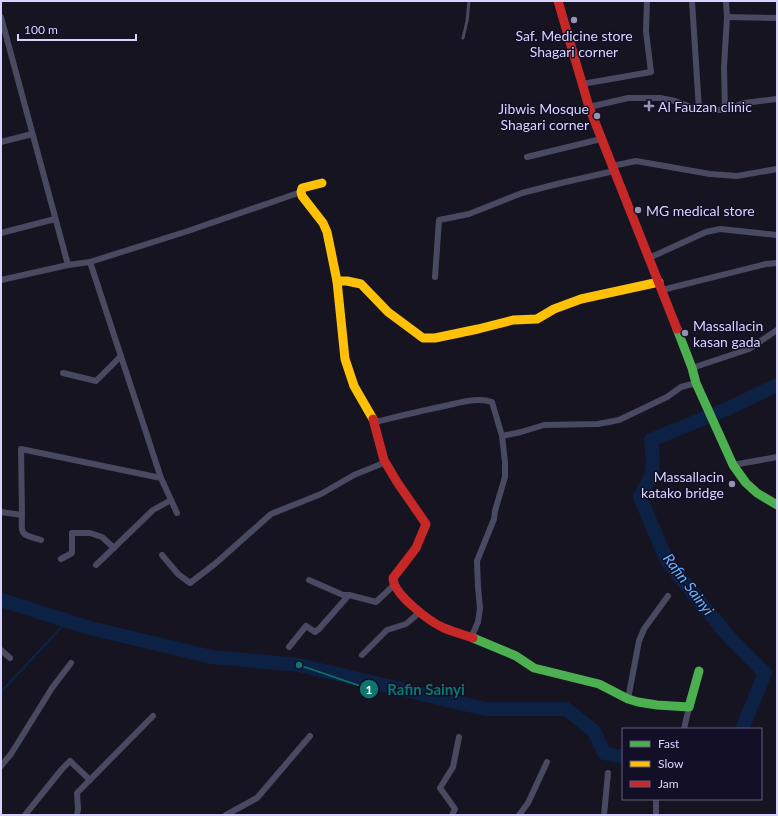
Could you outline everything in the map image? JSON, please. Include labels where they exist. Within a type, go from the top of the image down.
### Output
[{"type":"street","points":[[558,1],[589,107],[661,286],[696,382],[733,465],[746,483],[757,493],[777,505]]},
{"type":"street","points":[[582,84],[651,72],[646,31],[647,1]]},
{"type":"street","points":[[692,1],[699,110]]},
{"type":"street","points":[[725,110],[724,68],[727,17],[726,1]]},
{"type":"street","points":[[1,17],[3,35],[68,265]]},
{"type":"street","points":[[727,17],[777,18]]},
{"type":"street","points":[[589,107],[628,98],[660,98],[675,101],[699,110],[725,110],[744,103],[777,100]]},
{"type":"street","points":[[1,142],[32,134]]},
{"type":"street","points":[[527,157],[601,139]]},
{"type":"street","points":[[435,277],[439,220],[469,214],[522,193],[636,162],[710,174],[737,176],[777,169]]},
{"type":"street","points":[[1,280],[68,265],[90,262],[188,231],[301,192],[302,188],[322,183]]},
{"type":"street","points":[[301,192],[302,196],[323,223],[327,232],[337,281],[345,359],[354,386],[374,418],[386,462],[397,482],[426,524],[416,548],[393,578],[394,585],[405,600],[428,619],[442,628],[516,656],[534,668],[599,684],[628,699],[638,702],[689,707]]},
{"type":"street","points":[[1,233],[55,219]]},
{"type":"street","points":[[649,258],[706,232],[720,229],[777,235]]},
{"type":"street","points":[[90,262],[161,478],[177,513]]},
{"type":"street","points":[[337,281],[360,284],[388,312],[412,330],[424,338],[435,338],[513,320],[537,319],[554,309],[581,299],[661,286],[777,263]]},
{"type":"street","points":[[692,368],[749,349],[777,330]]},
{"type":"street","points":[[62,373],[96,381],[121,356]]},
{"type":"street","points":[[502,436],[544,425],[598,424],[619,420],[667,397],[681,387],[696,382]]},
{"type":"street","points":[[375,422],[428,409],[470,401],[487,400],[492,402],[502,436],[505,477],[494,519],[477,561],[480,608],[478,622],[471,638]]},
{"type":"street","points":[[41,540],[29,537],[23,533],[22,530],[21,449],[161,478]]},
{"type":"street","points":[[733,465],[777,457]]},
{"type":"street","points":[[162,555],[178,574],[190,583],[216,563],[271,514],[321,494],[354,475],[386,462]]},
{"type":"street","points":[[96,565],[153,510],[171,500]]},
{"type":"street","points":[[1,512],[22,515]]},
{"type":"street","points":[[61,559],[72,553],[72,533],[90,533],[102,537],[114,548]]},
{"type":"street","points":[[309,580],[343,595],[350,595],[376,602],[394,585]]},
{"type":"street","points":[[289,647],[306,626],[315,632],[319,629],[350,595]]},
{"type":"street","points":[[628,699],[639,641],[644,629],[668,596]]},
{"type":"street","points":[[362,655],[387,630],[406,624],[420,612]]},
{"type":"street","points":[[1,650],[10,658]]},
{"type":"street","points":[[1,766],[11,754],[52,688],[71,663]]},
{"type":"street","points":[[684,728],[699,671]]},
{"type":"street","points":[[77,815],[77,793],[153,716]]},
{"type":"street","points":[[226,815],[257,798],[310,736]]},
{"type":"street","points":[[452,815],[455,809],[440,788],[453,767],[459,737]]},
{"type":"street","points":[[25,815],[70,761],[90,780]]},
{"type":"street","points":[[519,815],[528,803],[547,762]]},
{"type":"street","points":[[604,815],[608,773]]},
{"type":"street","points":[[656,800],[656,815]]},
{"type":"lane","points":[[463,38],[467,21],[469,1]]},
{"type":"waterway","name":"Rafin Sainyi","points":[[742,728],[765,673],[729,637],[667,561],[640,497],[652,475],[653,461],[651,440],[729,408],[777,385]]},
{"type":"waterway","name":"Rafin Sainyi","points":[[1,600],[90,628],[212,657],[299,665],[485,709],[566,709],[594,731],[604,753],[622,757]]},
{"type":"waterway","points":[[1,692],[67,621]]},
{"type":"traffic: fast","points":[[677,329],[692,368],[696,383],[733,465],[746,483],[757,493],[777,505]]},
{"type":"traffic: fast","points":[[473,638],[516,656],[534,668],[599,684],[628,699],[657,705],[689,707],[699,671]]},
{"type":"traffic: slow","points":[[322,183],[302,188],[301,192],[302,196],[323,223],[327,232],[337,281],[345,359],[354,386],[373,419]]},
{"type":"traffic: slow","points":[[337,281],[347,281],[361,284],[388,312],[423,338],[435,338],[513,320],[537,319],[554,309],[581,299],[659,282]]},
{"type":"traffic: jam","points":[[558,1],[589,107],[677,329]]},
{"type":"traffic: jam","points":[[373,419],[384,460],[397,482],[426,524],[416,548],[393,578],[395,584],[405,599],[430,620],[444,628],[473,638]]},
{"type":"place","name":"Saf. Medicine store Shagari corner","points":[[574,20]]},
{"type":"place","name":"Al Fauzan clinic","points":[[649,106]]},
{"type":"place","name":"Jibwis Mosque Shagari corner","points":[[597,116]]},
{"type":"place","name":"MG medical store","points":[[638,210]]},
{"type":"place","name":"Massallacin kasan gada","points":[[685,333]]},
{"type":"place","name":"Massallacin katako bridge","points":[[732,484]]},
{"type":"place","name":"Rafin Sainyi","points":[[299,665]]}]
